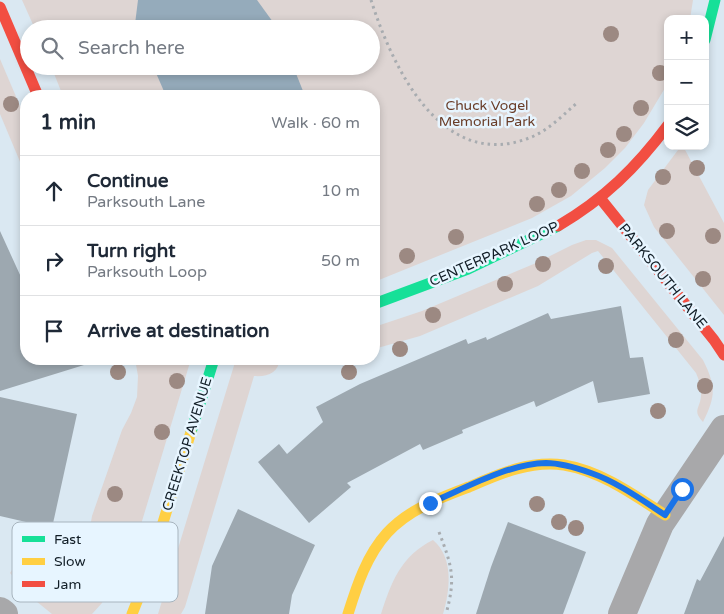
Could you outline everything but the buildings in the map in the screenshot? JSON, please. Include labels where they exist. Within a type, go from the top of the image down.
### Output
[{"type":"street","points":[[709,24],[715,0]]},
{"type":"street","points":[[0,6],[20,53]]},
{"type":"street","points":[[29,75],[35,90]]},
{"type":"street","name":"CENTERPARK LOOP","points":[[380,302],[463,270],[533,240],[561,225],[621,181],[664,130]]},
{"type":"street","name":"PARKSOUTH LANE","points":[[600,198],[724,355]]},
{"type":"street","name":"CREEKTOP AVENUE","points":[[163,522],[212,365]]},
{"type":"street","points":[[622,614],[655,533],[665,515],[724,429]]},
{"type":"street","points":[[348,614],[368,560],[384,538],[404,518],[430,503],[519,467],[547,463],[576,468],[602,478],[665,515]]},
{"type":"street","name":"CREEKTOP AVENUE","points":[[132,614],[137,602]]},
{"type":"street","points":[[0,611],[4,614]]},
{"type":"path","points":[[371,0],[377,20]]},
{"type":"path","points":[[380,28],[390,51],[418,99],[438,122],[456,134],[469,139],[491,144],[517,142],[541,132],[578,102]]},
{"type":"path","points":[[438,531],[446,552],[452,578],[451,596],[446,614]]},
{"type":"green space","name":"Chuck Vogel Memorial Park","points":[[22,0],[693,0],[691,15],[664,15],[664,90],[644,123],[625,148],[605,168],[571,196],[532,218],[380,280],[380,90],[61,90],[55,75],[380,75],[380,20],[31,20]]},
{"type":"green space","points":[[0,59],[20,106],[20,162],[0,114]]},
{"type":"green space","points":[[678,150],[685,150],[724,223],[724,315],[654,227],[644,205],[648,190]]},
{"type":"green space","points":[[586,240],[596,240],[612,248],[703,360],[713,391],[703,422],[697,412],[701,393],[696,373],[598,251],[538,286],[420,336],[380,347],[380,325],[422,311],[536,263]]},
{"type":"green space","points":[[136,365],[189,365],[142,522],[91,522],[122,430],[137,397],[138,376]]},
{"type":"green space","points":[[234,365],[278,365],[275,371],[268,375],[254,376],[185,607],[181,614],[158,614],[162,602],[178,602],[178,549]]},
{"type":"green space","points":[[433,540],[440,547],[447,565],[448,585],[443,614],[381,614],[393,581],[405,562],[422,546]]},
{"type":"green space","points":[[37,602],[102,602],[92,614],[52,614]]},
{"type":"water","points":[[138,0],[257,0],[271,20],[136,20]]},
{"type":"water","points":[[157,75],[297,75],[303,90],[163,90]]},
{"type":"traffic: fast","points":[[709,24],[715,0]]},
{"type":"traffic: fast","points":[[380,302],[468,269],[558,226]]},
{"type":"traffic: fast","points":[[191,432],[212,365]]},
{"type":"traffic: slow","points":[[163,522],[191,432]]},
{"type":"traffic: slow","points":[[348,614],[368,561],[387,533],[405,517],[436,500],[515,469],[539,464],[564,465],[578,468],[617,485],[665,515]]},
{"type":"traffic: slow","points":[[132,614],[137,602]]},
{"type":"traffic: jam","points":[[0,7],[20,54]]},
{"type":"traffic: jam","points":[[29,75],[35,90]]},
{"type":"traffic: jam","points":[[558,226],[605,194],[644,155],[664,130]]},
{"type":"traffic: jam","points":[[600,198],[724,355]]},
{"type":"route","points":[[430,503],[519,467],[547,463],[566,465],[593,473],[665,515],[682,489]]}]
